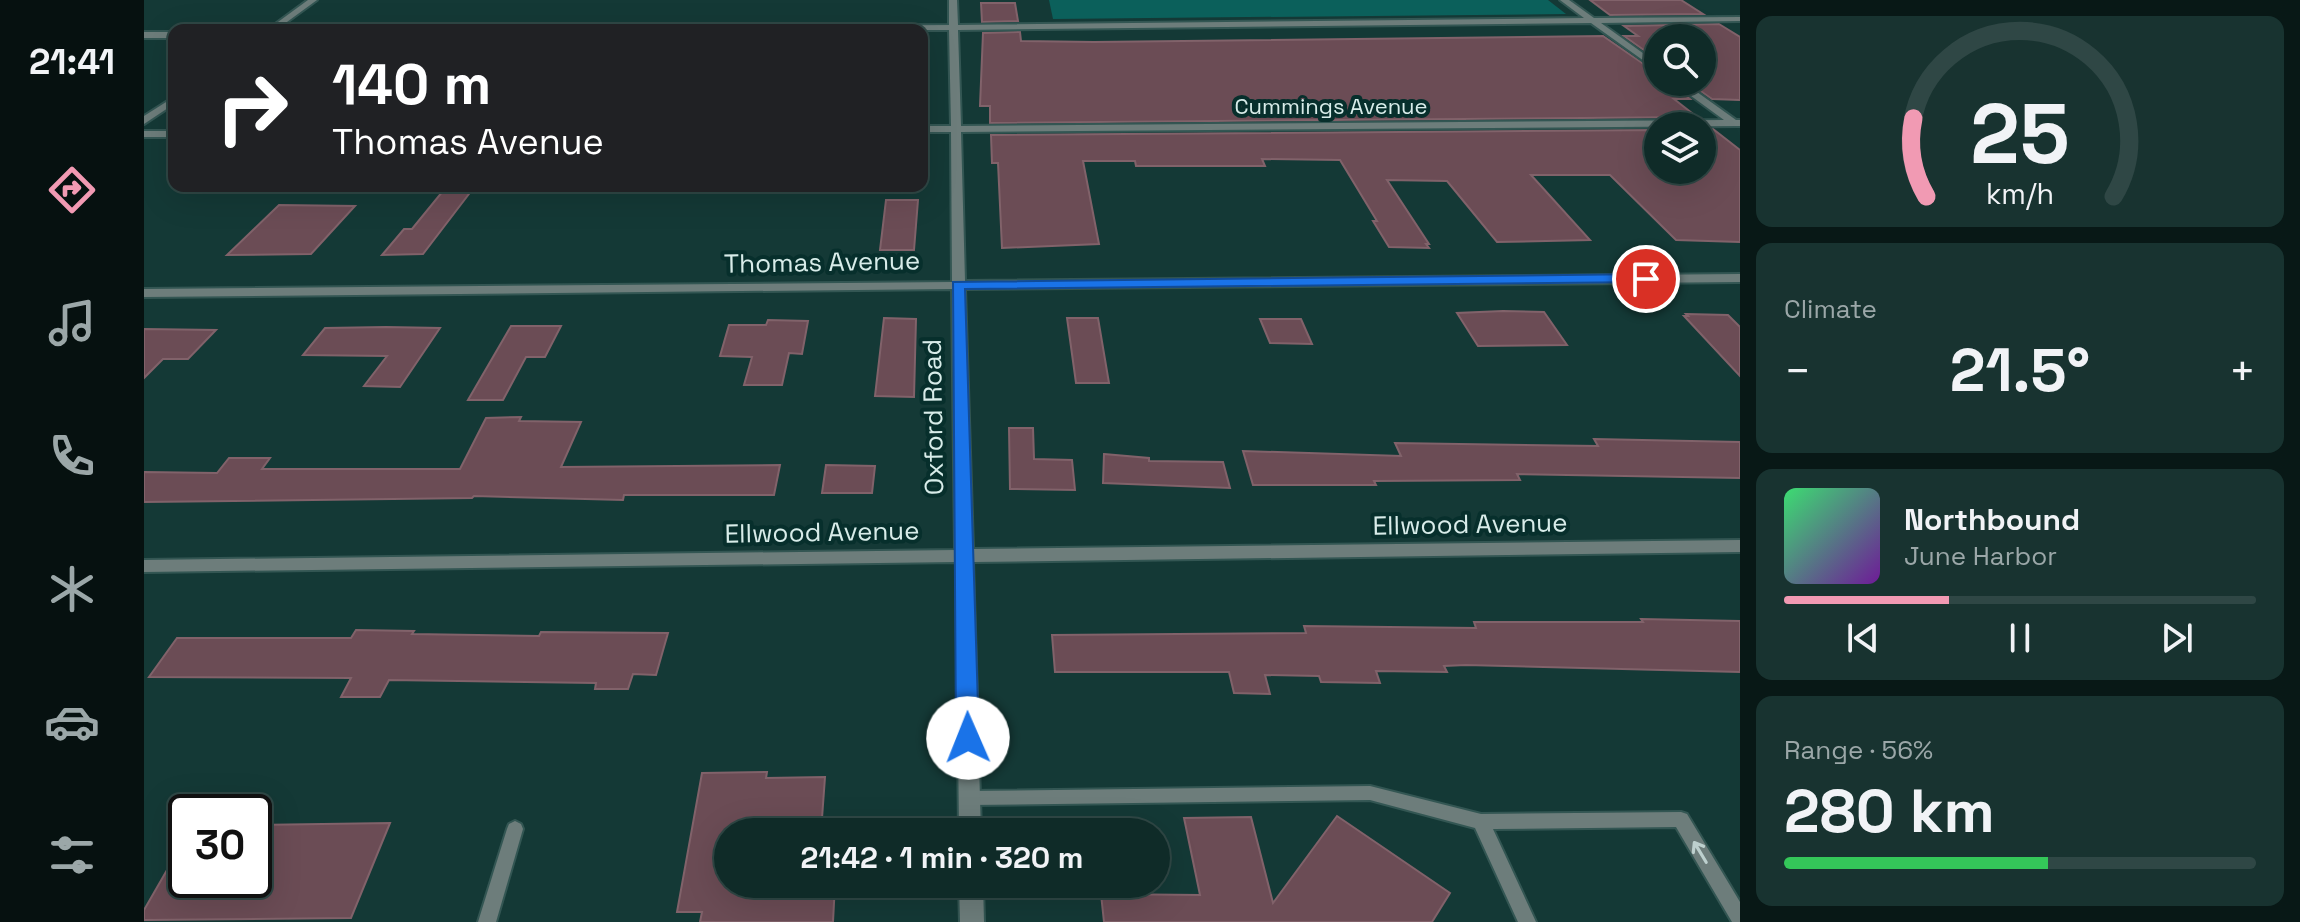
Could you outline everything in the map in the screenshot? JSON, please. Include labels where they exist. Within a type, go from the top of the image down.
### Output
[{"type":"street","points":[[279,24],[313,0]]},
{"type":"street","name":"Oxford Road","points":[[953,0],[970,818]]},
{"type":"street","points":[[1564,0],[1644,58]]},
{"type":"street","points":[[928,28],[1740,19]]},
{"type":"street","points":[[144,35],[168,35]]},
{"type":"street","points":[[1697,96],[1738,125]]},
{"type":"street","points":[[144,121],[168,104]]},
{"type":"street","name":"Cummings Avenue","points":[[928,129],[1738,125]]},
{"type":"street","points":[[144,134],[168,134]]},
{"type":"street","name":"Thomas Avenue","points":[[144,293],[1740,278]]},
{"type":"street","name":"Ellwood Avenue","points":[[144,566],[1740,546]]},
{"type":"street","points":[[971,898],[972,922]]},
{"type":"lane","points":[[969,798],[1370,793],[1481,822],[1681,819],[1740,919]]},
{"type":"lane","points":[[1481,822],[1527,922]]},
{"type":"lane","points":[[487,922],[515,829]]},
{"type":"shaded area","points":[[1049,0],[1548,0],[1566,14],[1053,19]]},
{"type":"building","points":[[1590,0],[1681,0],[1703,14],[1610,15]]},
{"type":"building","points":[[981,3],[1015,3],[1018,21],[982,22]]},
{"type":"building","points":[[1716,24],[1740,37],[1740,100],[1712,99],[1708,96],[1716,96]]},
{"type":"building","points":[[1624,26],[1644,26],[1644,50],[1624,36],[1638,36]]},
{"type":"building","points":[[1020,32],[1021,41],[1094,42],[1603,36],[1644,64],[1644,96],[1686,96],[1690,99],[1674,99],[1691,112],[1644,112],[1644,117],[990,123],[990,106],[980,106],[983,33]]},
{"type":"building","points":[[1644,130],[1644,184],[1716,184],[1716,131],[1740,150],[1740,242],[1676,240],[1610,175],[1531,175],[1590,240],[1497,242],[1447,181],[1387,180],[1429,244],[1426,244],[1429,248],[1389,247],[1340,160],[1262,159],[1265,166],[1136,166],[1135,161],[1083,161],[1099,244],[1002,248],[998,163],[992,163],[991,135]]},
{"type":"building","points":[[442,192],[470,192],[423,254],[382,255],[404,229],[412,229]]},
{"type":"building","points":[[886,200],[918,200],[914,250],[880,250]]},
{"type":"building","points":[[279,205],[355,206],[311,254],[227,255]]},
{"type":"building","points":[[1544,312],[1567,345],[1478,346],[1457,313]]},
{"type":"building","points":[[1686,314],[1728,315],[1740,327],[1740,376],[1684,316],[1688,316]]},
{"type":"building","points":[[884,318],[916,319],[914,397],[875,396]]},
{"type":"building","points":[[1067,318],[1098,318],[1109,383],[1076,383]]},
{"type":"building","points":[[1260,319],[1301,319],[1312,344],[1270,343]]},
{"type":"building","points":[[768,320],[808,321],[802,354],[789,353],[782,385],[744,385],[752,357],[720,356],[729,325],[766,325]]},
{"type":"building","points":[[511,326],[561,326],[545,357],[526,357],[503,400],[468,400]]},
{"type":"building","points":[[325,328],[440,328],[400,387],[364,386],[387,356],[303,355]]},
{"type":"building","points":[[144,329],[216,330],[188,359],[163,359],[144,378]]},
{"type":"building","points":[[521,417],[519,421],[581,422],[561,467],[780,465],[774,495],[624,495],[623,500],[474,496],[144,502],[144,472],[217,473],[229,458],[270,458],[262,469],[460,469],[486,418]]},
{"type":"building","points":[[1009,428],[1033,428],[1034,459],[1072,460],[1075,490],[1010,489]]},
{"type":"building","points":[[1594,439],[1740,442],[1740,478],[1517,474],[1520,480],[1253,485],[1243,451],[1401,456],[1395,443],[1598,446]]},
{"type":"building","points":[[1104,454],[1149,458],[1149,461],[1223,462],[1230,488],[1103,483]]},
{"type":"building","points":[[826,465],[875,466],[872,493],[822,493]]},
{"type":"building","points":[[1641,619],[1740,621],[1740,672],[1466,665],[1444,666],[1447,672],[1376,671],[1380,683],[1321,682],[1319,676],[1265,675],[1270,694],[1234,693],[1229,672],[1055,672],[1052,635],[1306,633],[1304,626],[1476,628],[1474,622],[1643,622]]},
{"type":"building","points":[[356,630],[539,636],[541,632],[668,633],[656,675],[633,674],[628,689],[595,689],[596,683],[389,680],[380,697],[341,697],[351,678],[149,677],[177,638],[351,638]]},
{"type":"building","points":[[767,772],[766,778],[825,777],[822,818],[714,818],[714,898],[834,898],[833,922],[700,922],[702,912],[677,912],[702,773]]},
{"type":"building","points":[[1337,816],[1450,893],[1432,922],[1104,922],[1101,898],[1200,895],[1184,818],[1251,817],[1273,903]]},
{"type":"building","points":[[390,823],[351,918],[144,920],[144,910],[168,868],[168,898],[272,898],[272,825]]},
{"type":"route","points":[[968,738],[958,285],[1646,279]]}]
